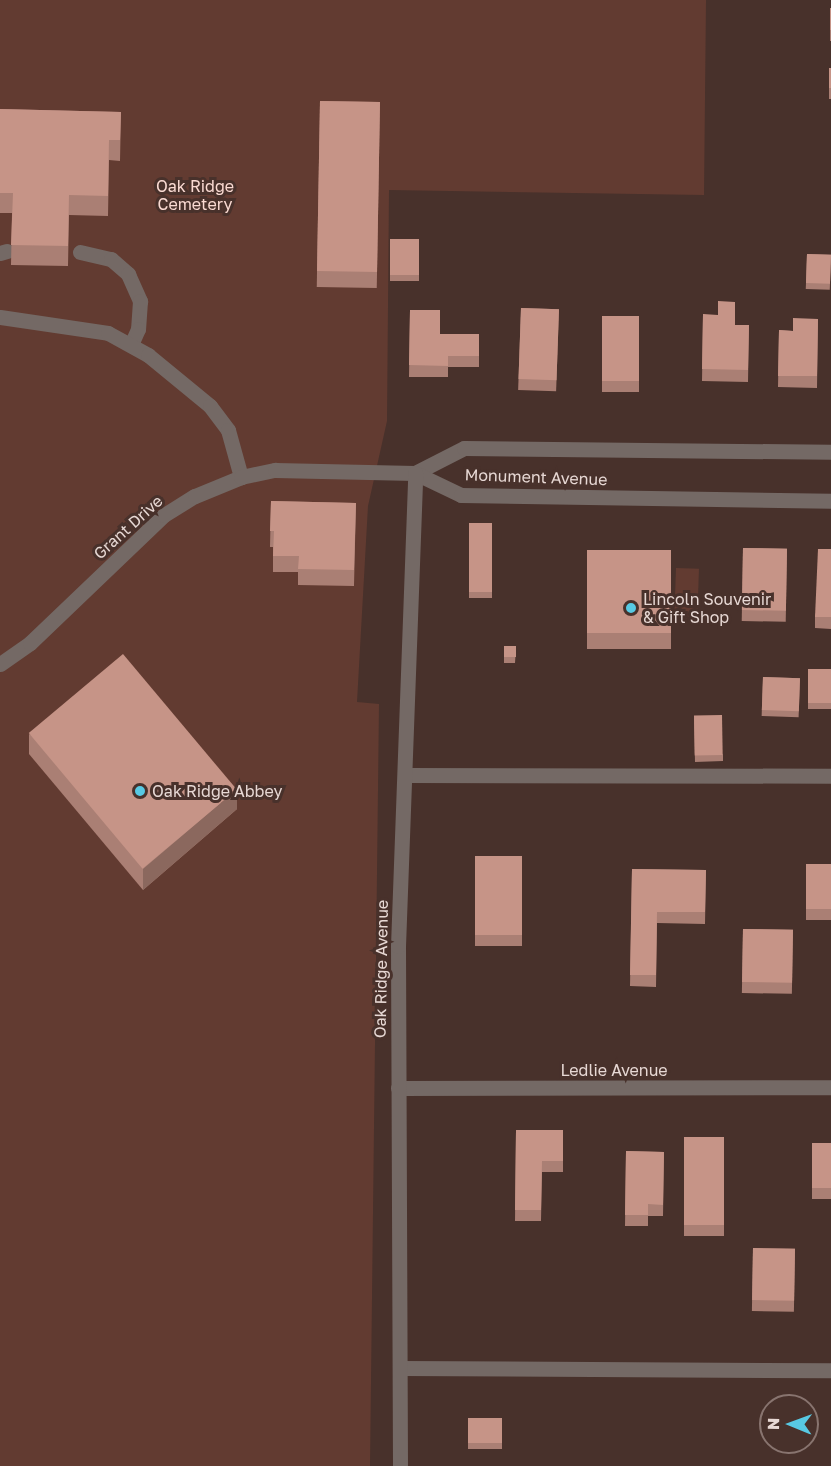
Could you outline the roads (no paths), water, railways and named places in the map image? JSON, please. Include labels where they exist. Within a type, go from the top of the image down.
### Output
[{"type":"street","points":[[80,252],[111,259],[128,274],[140,301],[138,329],[131,345]]},
{"type":"street","points":[[0,317],[108,333],[131,345],[183,381],[210,406],[228,429],[242,477]]},
{"type":"street","name":"Monument Avenue","points":[[415,473],[464,448],[831,452]]},
{"type":"street","name":"Grant Drive","points":[[0,664],[30,643],[164,515],[195,496],[242,477],[296,468],[415,473]]},
{"type":"street","name":"Monument Avenue","points":[[415,473],[461,495],[831,501]]},
{"type":"street","name":"Oak Ridge Avenue","points":[[400,1466],[398,946],[415,473]]},
{"type":"street","points":[[405,775],[831,776]]},
{"type":"street","name":"Ledlie Avenue","points":[[398,1089],[831,1087]]},
{"type":"street","points":[[400,1368],[831,1370]]},
{"type":"place","name":"Lincoln Souvenir & Gift Shop","points":[[631,608]]},
{"type":"place","name":"Oak Ridge Abbey","points":[[140,791]]},
{"type":"park label","name":"Oak Ridge Cemetery","points":[[195,195]]}]
